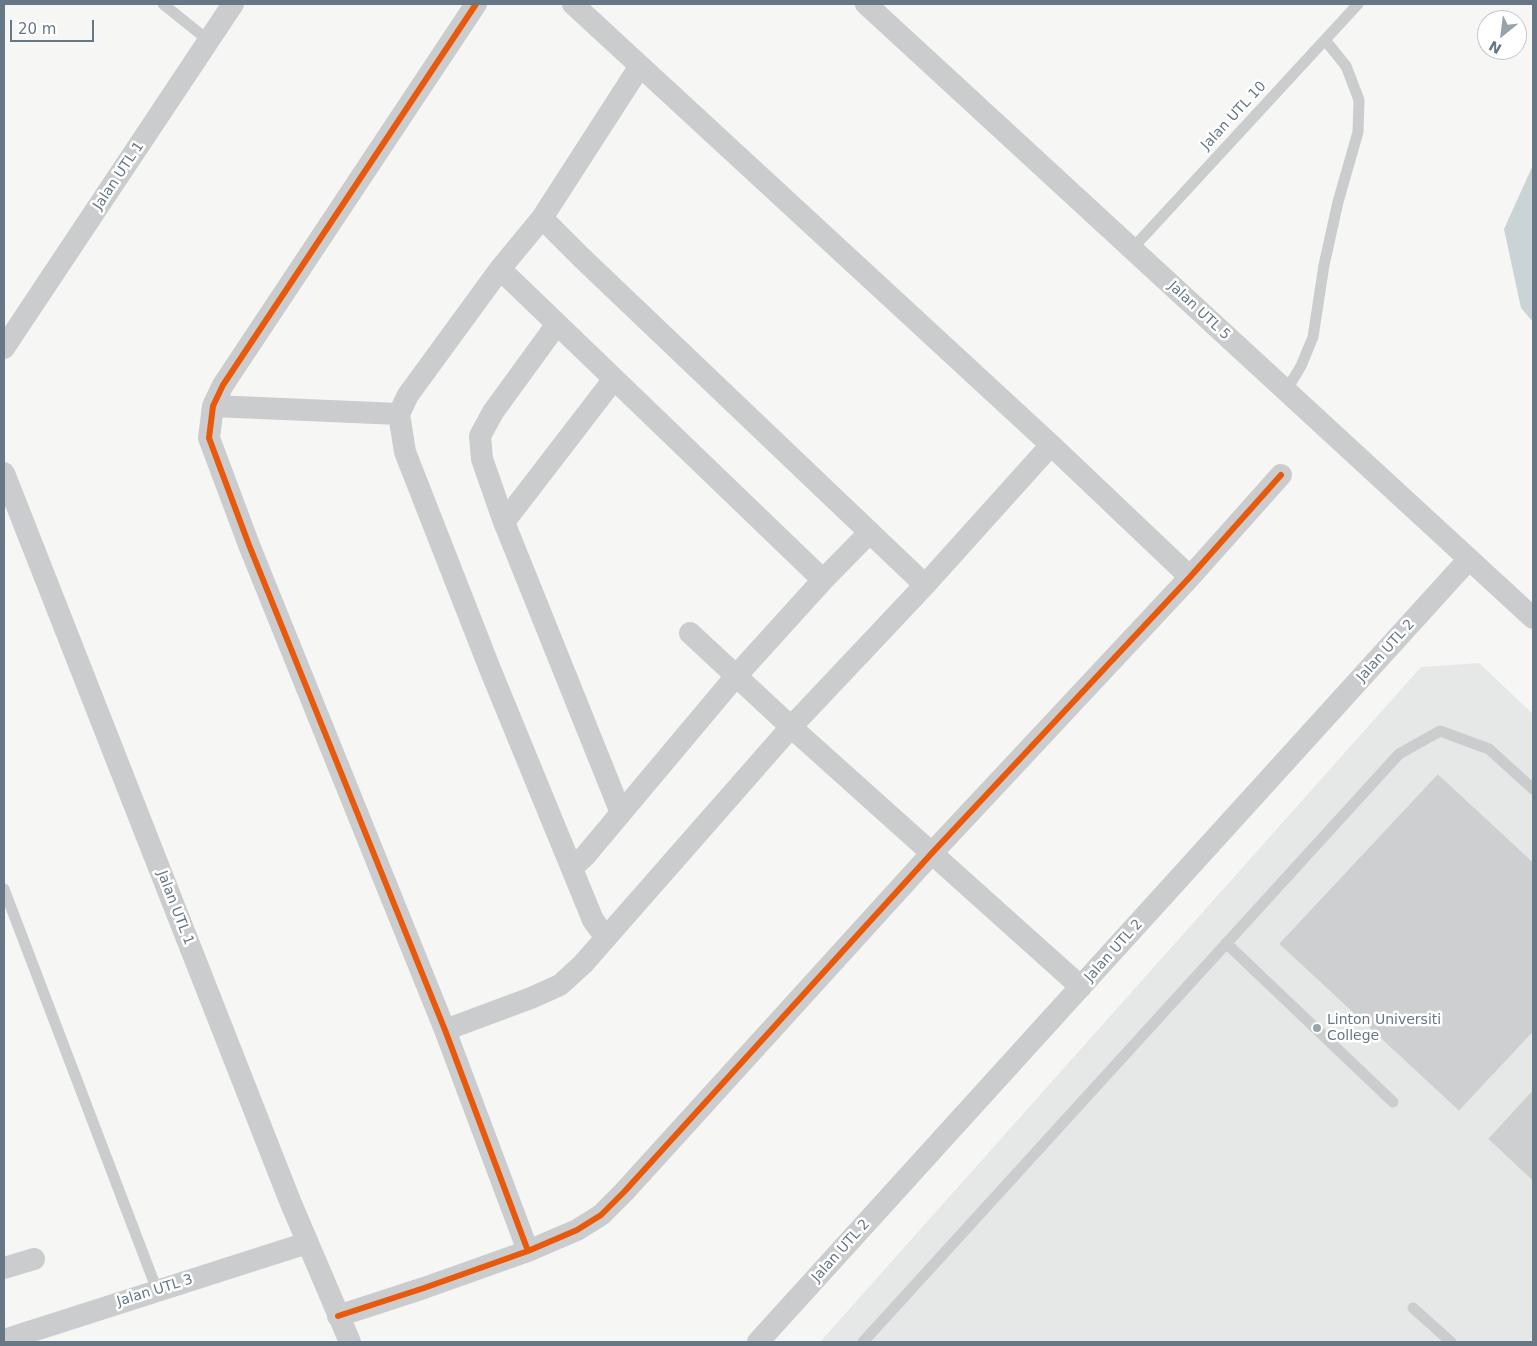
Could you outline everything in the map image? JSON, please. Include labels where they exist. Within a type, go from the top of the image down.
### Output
[{"type":"street","name":"Jalan UTL 1","points":[[4,348],[233,4]]},
{"type":"street","points":[[476,4],[223,385],[213,406],[209,438],[249,545],[445,1030],[528,1251]]},
{"type":"street","points":[[573,4],[1051,445],[1190,577]]},
{"type":"street","name":"Jalan UTL 5","points":[[866,4],[1533,618]]},
{"type":"street","points":[[606,938],[593,920],[490,669],[405,452],[399,414],[408,395],[500,269],[542,218],[640,66]]},
{"type":"street","points":[[542,218],[925,585]]},
{"type":"street","points":[[500,269],[823,580]]},
{"type":"street","points":[[558,324],[493,412],[480,436],[482,459],[504,522],[621,813]]},
{"type":"street","points":[[504,522],[614,378]]},
{"type":"street","points":[[213,406],[399,414]]},
{"type":"street","points":[[445,1030],[560,986],[583,964],[791,727],[925,585],[1051,445]]},
{"type":"street","name":"Jalan UTL 1","points":[[4,473],[307,1243],[350,1342]]},
{"type":"street","points":[[338,1316],[528,1251],[577,1230],[601,1215],[932,853],[1190,577],[1281,474]]},
{"type":"street","points":[[572,868],[585,856],[736,676],[823,580],[870,532]]},
{"type":"street","name":"Jalan UTL 2","points":[[758,1342],[1469,559]]},
{"type":"street","points":[[690,633],[791,727],[1081,987]]},
{"type":"street","name":"Jalan UTL 3","points":[[4,1340],[307,1243]]},
{"type":"street","points":[[4,1268],[34,1259]]},
{"type":"lane","points":[[163,4],[209,41]]},
{"type":"lane","name":"Jalan UTL 10","points":[[1132,249],[1358,4]]},
{"type":"lane","points":[[1286,391],[1301,366],[1313,337],[1324,265],[1338,202],[1358,132],[1359,100],[1346,66],[1325,40]]},
{"type":"lane","points":[[863,1342],[1399,754],[1440,731],[1489,749],[1533,789]]},
{"type":"lane","points":[[4,889],[156,1290]]},
{"type":"lane","points":[[1226,943],[1392,1102]]},
{"type":"lane","points":[[1413,1308],[1452,1342]]},
{"type":"shaded area","points":[[1533,165],[1533,322],[1521,308],[1504,229]]},
{"type":"shaded area","name":"Linton Universiti College","points":[[1479,663],[1533,714],[1533,1342],[820,1342],[1421,667]]},
{"type":"building","points":[[1438,774],[1533,862],[1533,1032],[1459,1111],[1279,944]]},
{"type":"building","points":[[1533,1090],[1533,1181],[1488,1139]]},
{"type":"cycle path","points":[[476,4],[223,385],[213,406],[209,438],[249,545],[445,1030],[528,1251]]},
{"type":"cycle path","points":[[338,1316],[528,1251],[577,1230],[601,1215],[932,853],[1190,577],[1281,475]]},
{"type":"place","name":"Linton Universiti College","points":[[1317,1028]]}]
